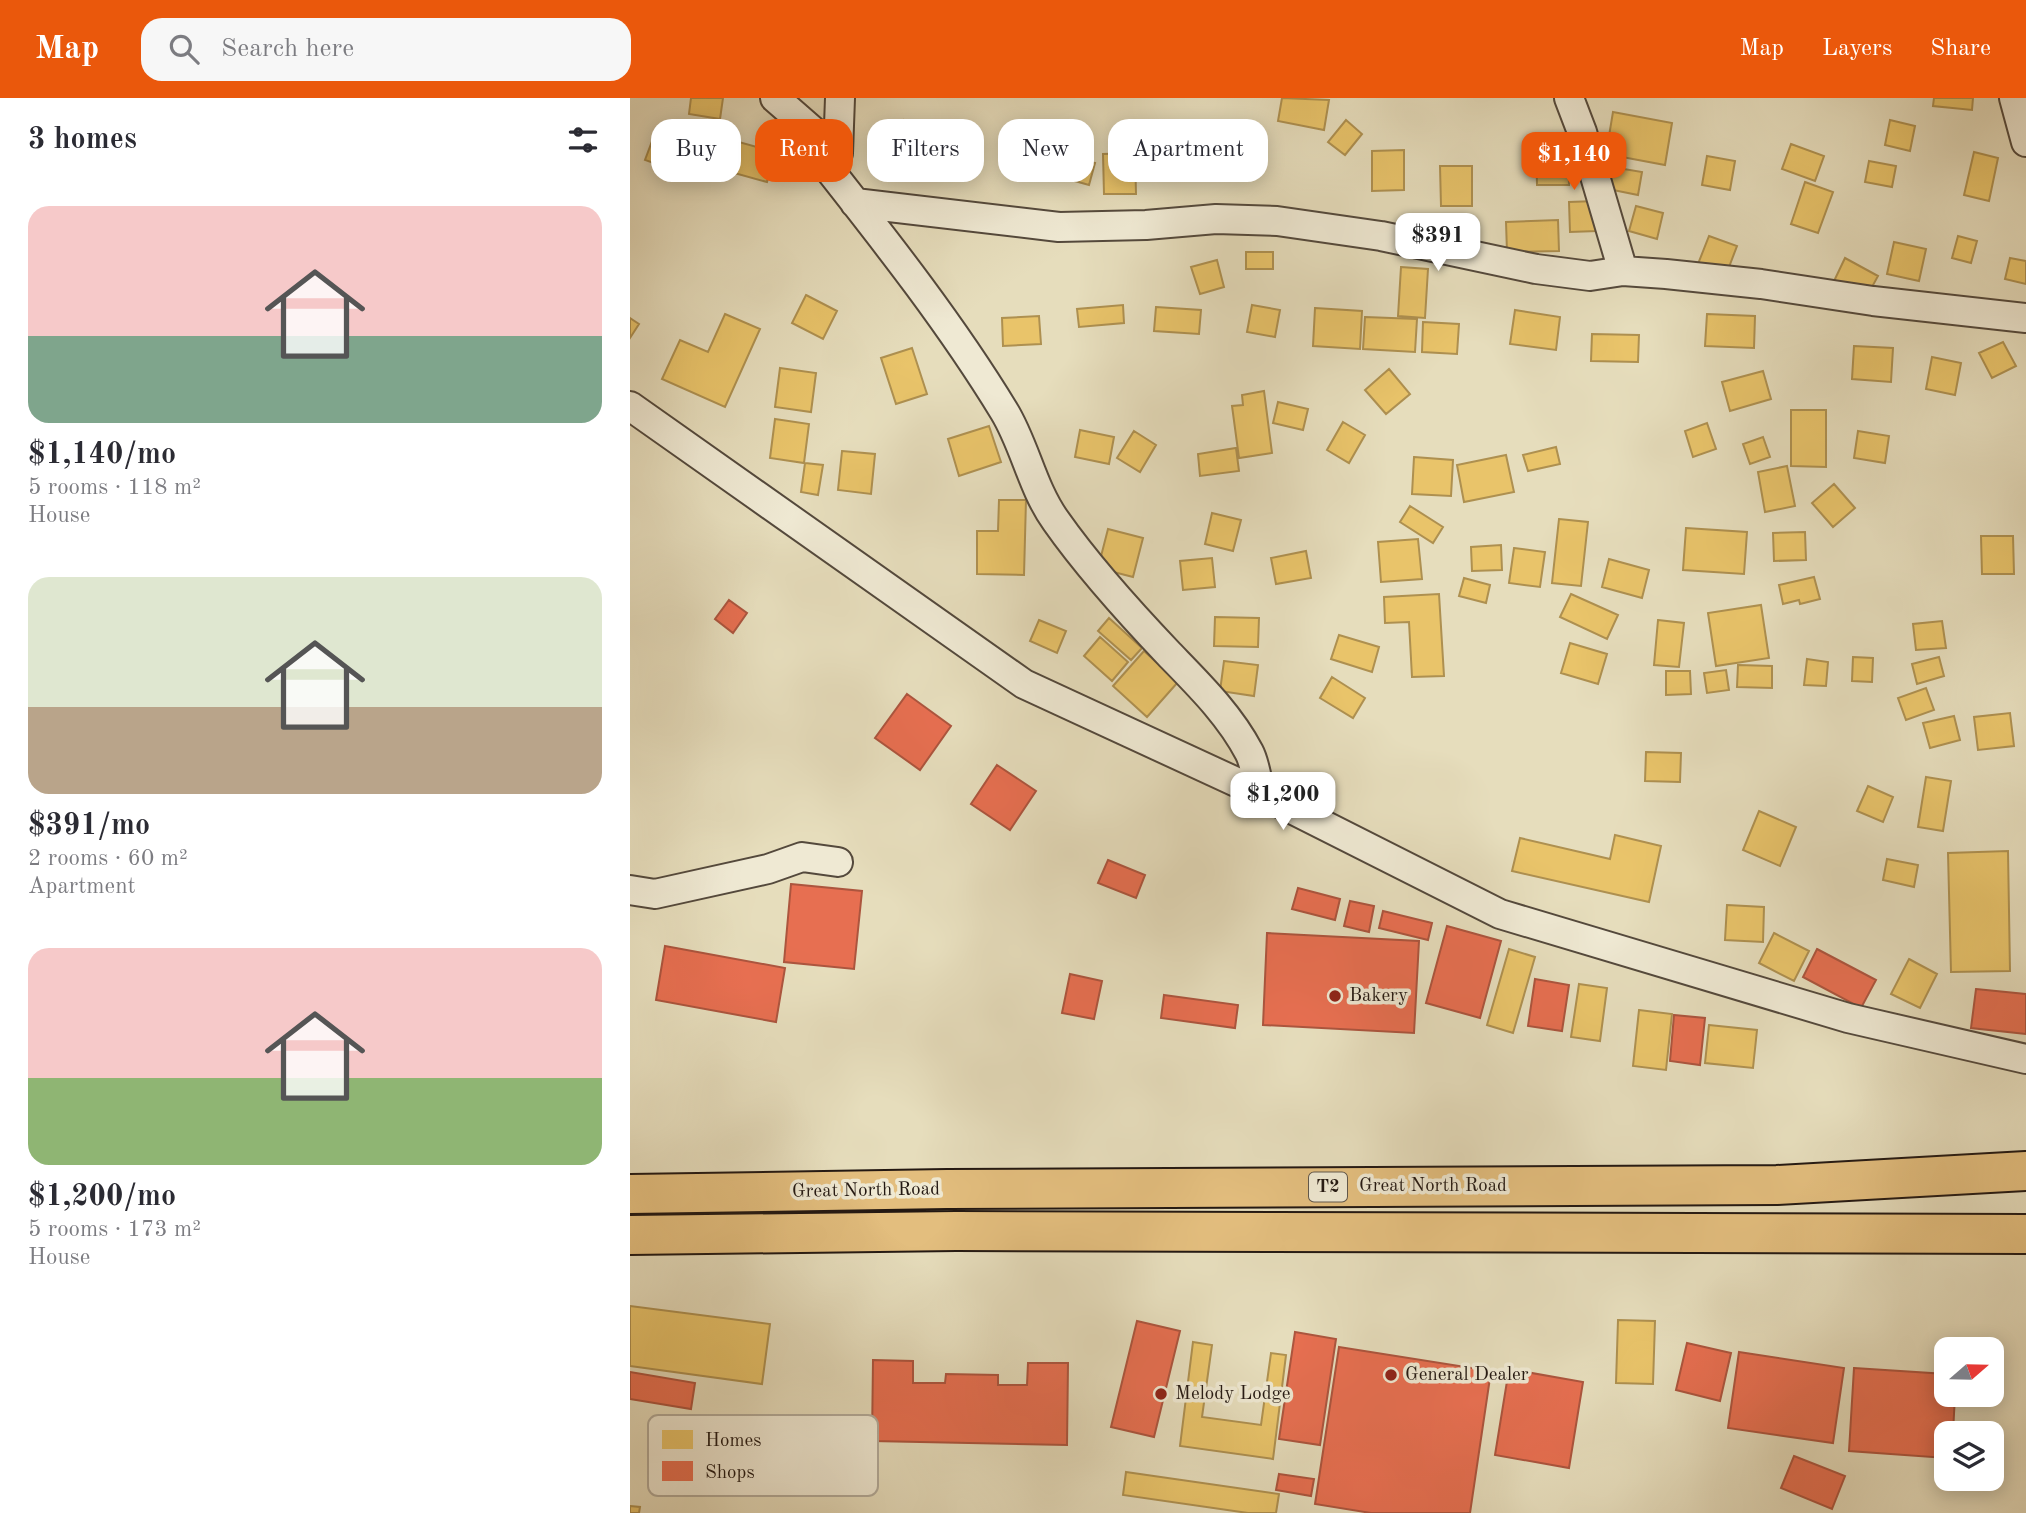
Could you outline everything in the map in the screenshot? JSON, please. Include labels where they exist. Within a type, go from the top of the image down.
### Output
[{"type":"highway","name":"Great North Road","points":[[630,1194],[1777,1185],[2026,1171]]},
{"type":"highway","points":[[630,1235],[956,1231],[2026,1234]]},
{"type":"street","points":[[775,98],[799,119]]},
{"type":"street","points":[[839,119],[840,98]]},
{"type":"street","points":[[1569,98],[1582,132],[1623,271]]},
{"type":"street","points":[[2014,98],[2026,142]]},
{"type":"street","points":[[839,182],[975,365],[1007,415],[1028,468],[1054,517],[1081,555],[1209,695],[1250,753],[1260,793]]},
{"type":"street","points":[[855,202],[1059,227],[1146,225],[1216,219],[1277,221],[1381,236],[1536,269],[1590,276],[1623,271],[1761,284],[1873,301],[2026,318]]},
{"type":"street","points":[[630,406],[1024,684],[1260,793],[1500,914],[1848,1018],[2026,1059]]},
{"type":"street","points":[[630,890],[655,894],[768,869],[802,857],[838,862]]},
{"type":"building: Homes","points":[[691,98],[723,98],[720,119],[689,114]]},
{"type":"building: Homes","points":[[1282,98],[1329,100],[1324,130],[1278,121]]},
{"type":"building: Homes","points":[[1934,98],[1973,98],[1972,110],[1933,106]]},
{"type":"building: Homes","points":[[1613,112],[1672,123],[1665,165],[1606,154]]},
{"type":"building: Homes","points":[[1346,120],[1362,134],[1345,155],[1328,142]]},
{"type":"building: Homes","points":[[1890,120],[1915,126],[1910,151],[1885,145]]},
{"type":"building: Homes","points":[[741,143],[755,146],[755,179],[741,175]]},
{"type":"building: Homes","points":[[651,144],[651,162],[645,160]]},
{"type":"building: Homes","points":[[1791,144],[1824,156],[1815,181],[1782,169]]},
{"type":"building: Homes","points":[[1536,145],[1568,145],[1569,185],[1537,185]]},
{"type":"building: Homes","points":[[1404,150],[1404,190],[1372,191],[1372,151]]},
{"type":"building: Homes","points":[[1974,152],[1998,158],[1989,201],[1964,195]]},
{"type":"building: Homes","points":[[1103,154],[1108,154],[1108,182],[1136,182],[1136,194],[1104,194]]},
{"type":"building: Homes","points":[[1707,156],[1735,161],[1730,190],[1702,185]]},
{"type":"building: Homes","points":[[1869,161],[1896,166],[1892,187],[1865,182]]},
{"type":"building: Homes","points":[[1440,166],[1472,166],[1472,206],[1441,206]]},
{"type":"building: Homes","points":[[1612,167],[1642,172],[1638,195],[1608,189]]},
{"type":"building: Homes","points":[[1805,182],[1833,192],[1818,233],[1791,224]]},
{"type":"building: Homes","points":[[1596,201],[1597,231],[1570,232],[1569,202]]},
{"type":"building: Homes","points":[[1636,206],[1663,213],[1657,239],[1629,231]]},
{"type":"building: Homes","points":[[1558,220],[1559,251],[1507,252],[1506,222]]},
{"type":"building: Homes","points":[[1709,236],[1737,246],[1726,275],[1698,264]]},
{"type":"building: Homes","points":[[1958,236],[1977,241],[1971,263],[1952,258]]},
{"type":"building: Homes","points":[[1894,242],[1926,249],[1919,281],[1887,274]]},
{"type":"building: Homes","points":[[1246,252],[1273,252],[1273,269],[1246,269]]},
{"type":"building: Homes","points":[[1845,258],[1878,276],[1866,298],[1834,281]]},
{"type":"building: Homes","points":[[2010,258],[2026,261],[2026,284],[2005,279]]},
{"type":"building: Homes","points":[[1217,260],[1224,287],[1200,294],[1191,267]]},
{"type":"building: Homes","points":[[1401,267],[1428,269],[1425,318],[1398,316]]},
{"type":"building: Homes","points":[[806,295],[837,311],[823,339],[792,323]]},
{"type":"building: Homes","points":[[1123,305],[1124,323],[1079,327],[1077,309]]},
{"type":"building: Homes","points":[[1252,305],[1280,310],[1275,337],[1247,332]]},
{"type":"building: Homes","points":[[1156,307],[1201,310],[1199,334],[1154,331]]},
{"type":"building: Homes","points":[[1315,308],[1362,311],[1360,349],[1313,346]]},
{"type":"building: Homes","points":[[1515,310],[1560,317],[1556,350],[1510,344]]},
{"type":"building: Homes","points":[[725,314],[760,329],[725,407],[662,379],[680,340],[708,352]]},
{"type":"building: Homes","points":[[1707,314],[1755,316],[1754,348],[1705,346]]},
{"type":"building: Homes","points":[[1039,316],[1041,344],[1003,346],[1002,318]]},
{"type":"building: Homes","points":[[1365,317],[1417,319],[1415,352],[1363,349]]},
{"type":"building: Homes","points":[[630,318],[639,324],[630,338]]},
{"type":"building: Homes","points":[[1423,322],[1459,324],[1457,354],[1422,352]]},
{"type":"building: Homes","points":[[1592,334],[1639,335],[1638,362],[1591,361]]},
{"type":"building: Homes","points":[[2003,342],[2016,366],[1992,378],[1979,353]]},
{"type":"building: Homes","points":[[1854,346],[1893,348],[1891,382],[1852,379]]},
{"type":"building: Homes","points":[[912,348],[927,394],[896,404],[881,358]]},
{"type":"building: Homes","points":[[1932,357],[1961,363],[1955,395],[1926,389]]},
{"type":"building: Homes","points":[[780,368],[816,373],[811,412],[775,407]]},
{"type":"building: Homes","points":[[1389,369],[1410,394],[1386,414],[1365,390]]},
{"type":"building: Homes","points":[[1763,371],[1771,399],[1730,411],[1722,382]]},
{"type":"building: Homes","points":[[1264,391],[1272,453],[1239,458],[1232,406],[1243,405],[1242,395]]},
{"type":"building: Homes","points":[[1278,402],[1308,409],[1303,430],[1273,423]]},
{"type":"building: Homes","points":[[1791,410],[1826,410],[1826,467],[1791,466]]},
{"type":"building: Homes","points":[[775,419],[809,424],[804,463],[770,458]]},
{"type":"building: Homes","points":[[1343,422],[1365,435],[1349,463],[1327,450]]},
{"type":"building: Homes","points":[[1707,423],[1716,449],[1693,457],[1685,431]]},
{"type":"building: Homes","points":[[989,426],[1001,462],[959,476],[948,439]]},
{"type":"building: Homes","points":[[1080,430],[1114,437],[1109,464],[1075,457]]},
{"type":"building: Homes","points":[[1134,431],[1156,445],[1140,472],[1117,458]]},
{"type":"building: Homes","points":[[1858,431],[1889,436],[1885,463],[1854,458]]},
{"type":"building: Homes","points":[[1763,437],[1770,457],[1750,464],[1743,444]]},
{"type":"building: Homes","points":[[1556,447],[1560,464],[1528,471],[1523,455]]},
{"type":"building: Homes","points":[[1236,448],[1239,471],[1200,476],[1198,454]]},
{"type":"building: Homes","points":[[842,451],[875,454],[871,494],[838,490]]},
{"type":"building: Homes","points":[[1506,455],[1514,492],[1464,502],[1457,465]]},
{"type":"building: Homes","points":[[1414,457],[1453,460],[1451,496],[1412,494]]},
{"type":"building: Homes","points":[[805,463],[823,465],[818,495],[801,492]]},
{"type":"building: Homes","points":[[1787,466],[1795,506],[1765,512],[1758,472]]},
{"type":"building: Homes","points":[[1834,484],[1855,508],[1833,527],[1812,503]]},
{"type":"building: Homes","points":[[999,500],[1026,500],[1024,575],[977,574],[977,531],[998,531]]},
{"type":"building: Homes","points":[[1410,506],[1443,527],[1433,543],[1400,522]]},
{"type":"building: Homes","points":[[1212,513],[1241,520],[1233,551],[1205,544]]},
{"type":"building: Homes","points":[[1559,519],[1588,522],[1581,586],[1552,583]]},
{"type":"building: Homes","points":[[1686,528],[1747,532],[1744,574],[1683,570]]},
{"type":"building: Homes","points":[[1108,529],[1143,538],[1133,577],[1098,568]]},
{"type":"building: Homes","points":[[1805,532],[1806,560],[1774,561],[1773,533]]},
{"type":"building: Homes","points":[[1981,536],[2013,536],[2014,574],[1982,574]]},
{"type":"building: Homes","points":[[1418,539],[1422,579],[1381,582],[1378,542]]},
{"type":"building: Homes","points":[[1501,545],[1502,570],[1472,571],[1471,547]]},
{"type":"building: Homes","points":[[1514,548],[1545,552],[1540,587],[1509,583]]},
{"type":"building: Homes","points":[[1306,551],[1311,578],[1276,584],[1271,558]]},
{"type":"building: Homes","points":[[1212,558],[1215,587],[1183,590],[1180,561]]},
{"type":"building: Homes","points":[[1609,559],[1649,570],[1642,598],[1602,587]]},
{"type":"building: Homes","points":[[1814,577],[1820,599],[1800,604],[1799,600],[1783,604],[1779,585]]},
{"type":"building: Homes","points":[[1464,578],[1490,585],[1486,603],[1459,596]]},
{"type":"building: Homes","points":[[1439,594],[1444,676],[1412,677],[1409,622],[1385,623],[1384,597]]},
{"type":"building: Homes","points":[[1571,594],[1618,615],[1607,639],[1560,617]]},
{"type":"building: Homes","points":[[1761,605],[1769,658],[1716,666],[1708,613]]},
{"type":"building: Homes","points":[[1215,617],[1259,618],[1258,647],[1214,646]]},
{"type":"building: Homes","points":[[1109,618],[1142,648],[1131,660],[1098,631]]},
{"type":"building: Homes","points":[[1039,620],[1066,631],[1057,653],[1030,641]]},
{"type":"building: Homes","points":[[1658,620],[1684,623],[1679,667],[1654,665]]},
{"type":"building: Homes","points":[[1942,621],[1946,648],[1916,650],[1913,624]]},
{"type":"building: Homes","points":[[1339,635],[1379,647],[1372,672],[1331,659]]},
{"type":"building: Homes","points":[[1100,637],[1128,662],[1112,681],[1084,656]]},
{"type":"building: Homes","points":[[1570,643],[1607,654],[1598,684],[1561,673]]},
{"type":"building: Homes","points":[[1144,651],[1178,682],[1147,717],[1113,686]]},
{"type":"building: Homes","points":[[1853,657],[1873,658],[1872,682],[1852,681]]},
{"type":"building: Homes","points":[[1939,657],[1944,676],[1917,684],[1912,664]]},
{"type":"building: Homes","points":[[1807,659],[1828,662],[1826,686],[1804,685]]},
{"type":"building: Homes","points":[[1224,661],[1258,665],[1254,696],[1220,691]]},
{"type":"building: Homes","points":[[1738,665],[1772,666],[1772,688],[1737,687]]},
{"type":"building: Homes","points":[[1726,670],[1729,690],[1707,693],[1704,673]]},
{"type":"building: Homes","points":[[1666,671],[1690,671],[1691,694],[1666,695]]},
{"type":"building: Homes","points":[[1332,677],[1365,698],[1353,718],[1320,698]]},
{"type":"building: Homes","points":[[1926,688],[1934,710],[1906,720],[1898,698]]},
{"type":"building: Homes","points":[[2010,713],[2014,746],[1978,750],[1974,717]]},
{"type":"building: Homes","points":[[1954,716],[1960,740],[1930,748],[1923,723]]},
{"type":"building: Homes","points":[[1646,752],[1681,753],[1680,782],[1645,781]]},
{"type":"building: Homes","points":[[1926,777],[1951,781],[1943,831],[1918,827]]},
{"type":"building: Homes","points":[[1868,786],[1893,797],[1883,822],[1857,811]]},
{"type":"building: Homes","points":[[1759,811],[1796,827],[1780,866],[1743,850]]},
{"type":"building: Homes","points":[[1615,835],[1661,846],[1649,902],[1512,871],[1520,838],[1610,859]]},
{"type":"building: Homes","points":[[2008,851],[2010,971],[1951,972],[1948,853]]},
{"type":"building: Homes","points":[[1887,859],[1918,865],[1914,887],[1883,880]]},
{"type":"building: Homes","points":[[1727,905],[1764,907],[1763,942],[1725,940]]},
{"type":"building: Homes","points":[[1774,933],[1809,951],[1794,981],[1759,963]]},
{"type":"building: Homes","points":[[1509,949],[1535,957],[1513,1033],[1487,1025]]},
{"type":"building: Homes","points":[[1909,959],[1937,974],[1920,1008],[1891,994]]},
{"type":"building: Homes","points":[[1579,984],[1607,988],[1600,1041],[1571,1037]]},
{"type":"building: Homes","points":[[1639,1010],[1672,1014],[1666,1070],[1633,1066]]},
{"type":"building: Homes","points":[[1709,1025],[1757,1030],[1753,1068],[1705,1063]]},
{"type":"building: Homes","points":[[630,1306],[770,1324],[762,1384],[630,1366]]},
{"type":"building: Homes","points":[[1618,1320],[1655,1321],[1653,1384],[1616,1383]]},
{"type":"building: Homes","points":[[1193,1342],[1212,1345],[1202,1417],[1261,1425],[1271,1353],[1286,1355],[1273,1459],[1180,1446]]},
{"type":"building: Homes","points":[[1126,1472],[1279,1494],[1276,1513],[1248,1513],[1123,1495]]},
{"type":"building: Homes","points":[[630,1506],[640,1507],[639,1513],[630,1513]]},
{"type":"building: Shops","points":[[729,600],[747,613],[733,633],[715,619]]},
{"type":"building: Shops","points":[[907,694],[951,726],[920,770],[875,738]]},
{"type":"building: Shops","points":[[997,765],[1036,791],[1010,830],[971,804]]},
{"type":"building: Shops","points":[[1108,860],[1145,875],[1136,898],[1098,883]]},
{"type":"building: Shops","points":[[791,884],[862,891],[854,969],[784,962]]},
{"type":"building: Shops","points":[[1298,888],[1340,899],[1335,920],[1292,909]]},
{"type":"building: Shops","points":[[1350,901],[1374,906],[1369,932],[1344,926]]},
{"type":"building: Shops","points":[[1383,911],[1432,923],[1428,940],[1379,928]]},
{"type":"building: Shops","points":[[1447,926],[1501,941],[1480,1018],[1426,1003]]},
{"type":"building: Shops","points":[[1267,933],[1419,941],[1414,1033],[1263,1025]]},
{"type":"building: Shops","points":[[665,946],[785,968],[776,1022],[656,1000]]},
{"type":"building: Shops","points":[[1817,949],[1876,980],[1861,1008],[1803,977]]},
{"type":"building: Shops","points":[[1070,974],[1102,981],[1094,1019],[1062,1013]]},
{"type":"building: Shops","points":[[1535,979],[1569,985],[1562,1031],[1528,1026]]},
{"type":"building: Shops","points":[[1976,989],[2026,994],[2026,1034],[1971,1028]]},
{"type":"building: Shops","points":[[1164,995],[1238,1005],[1235,1028],[1161,1018]]},
{"type":"building: Shops","points":[[1674,1015],[1705,1018],[1700,1065],[1670,1061]]},
{"type":"building: Shops","points":[[1137,1321],[1180,1331],[1154,1437],[1111,1427]]},
{"type":"building: Shops","points":[[1295,1332],[1336,1339],[1320,1445],[1279,1439]]},
{"type":"building: Shops","points":[[1687,1343],[1731,1353],[1720,1401],[1676,1390]]},
{"type":"building: Shops","points":[[1339,1347],[1491,1371],[1470,1513],[1371,1513],[1315,1504]]},
{"type":"building: Shops","points":[[1739,1352],[1844,1368],[1833,1443],[1728,1428]]},
{"type":"building: Shops","points":[[873,1360],[913,1361],[913,1383],[945,1383],[946,1374],[998,1375],[998,1385],[1027,1385],[1028,1363],[1068,1363],[1067,1445],[878,1441],[878,1415],[872,1415]]},
{"type":"building: Shops","points":[[1854,1368],[1934,1373],[1934,1407],[1954,1407],[1954,1421],[1934,1421],[1934,1457],[1849,1451]]},
{"type":"building: Shops","points":[[1509,1369],[1583,1382],[1569,1468],[1495,1455]]},
{"type":"building: Shops","points":[[630,1372],[695,1383],[691,1409],[630,1399]]},
{"type":"building: Shops","points":[[1794,1456],[1845,1476],[1832,1509],[1781,1488]]},
{"type":"building: Shops","points":[[1279,1474],[1314,1479],[1311,1496],[1276,1490]]},
{"type":"place","name":"Bakery","points":[[1335,996]]},
{"type":"place","name":"General Dealer","points":[[1391,1375]]},
{"type":"place","name":"Melody Lodge","points":[[1161,1394]]}]
